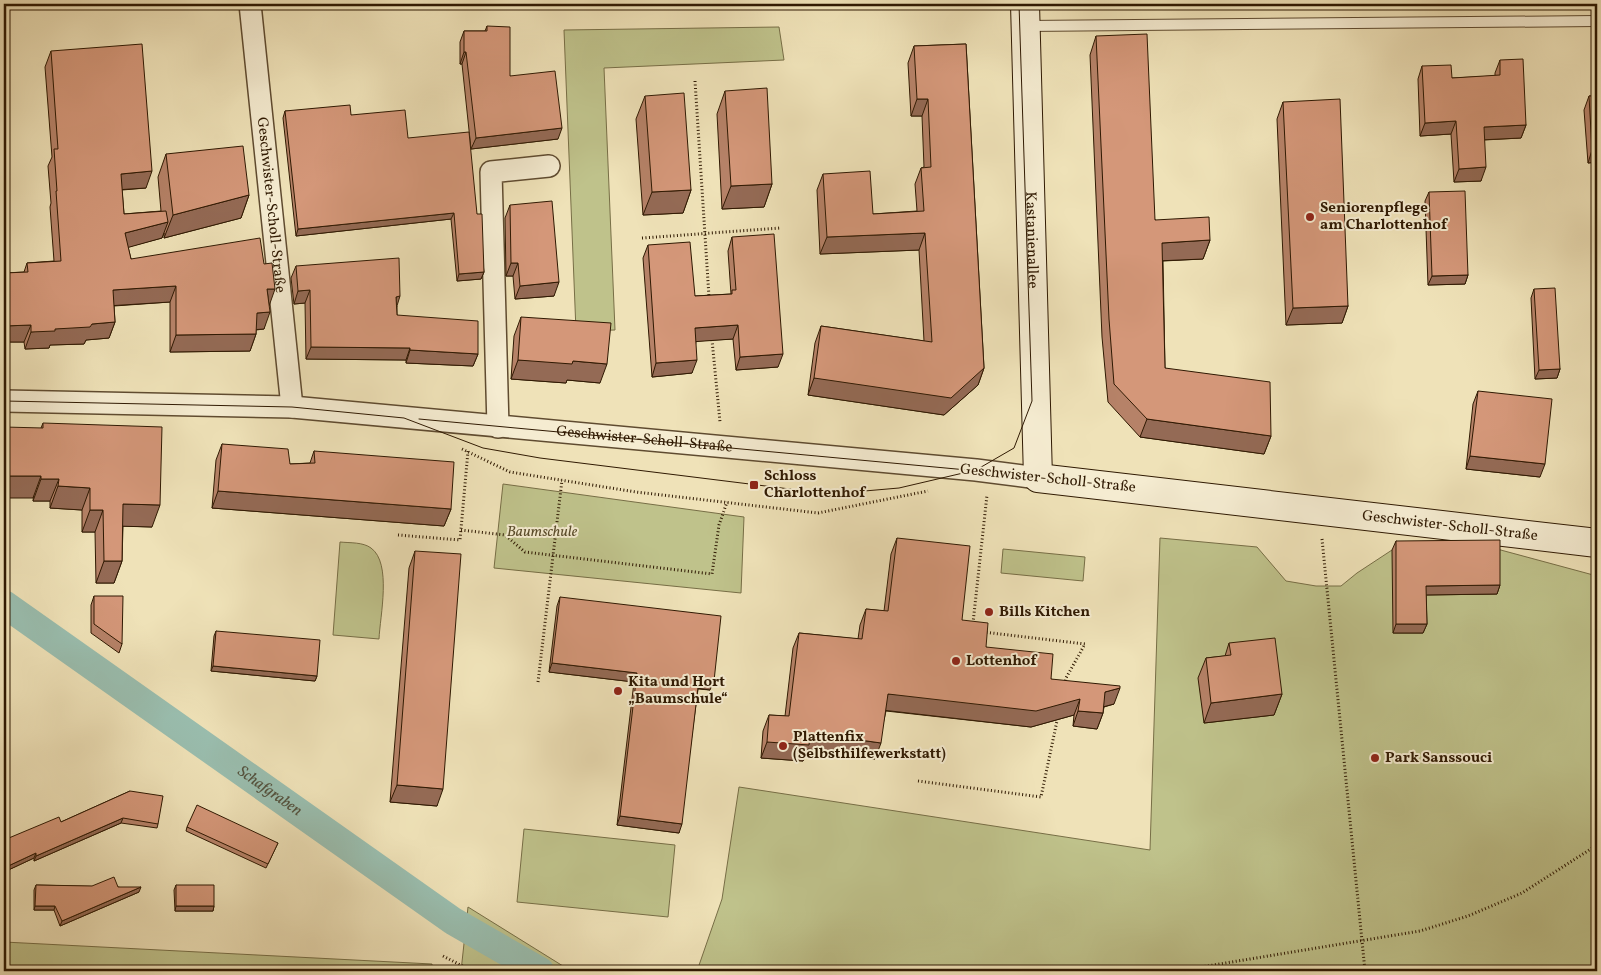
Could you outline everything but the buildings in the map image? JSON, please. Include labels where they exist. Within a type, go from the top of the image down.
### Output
[{"type":"street","name":"Geschwister-Scholl-Straße","points":[[250,4],[292,407]]},
{"type":"street","name":"Kastanienallee","points":[[1025,15],[1038,478]]},
{"type":"street","points":[[498,427],[491,172],[549,166]]},
{"type":"street","name":"Geschwister-Scholl-Straße","points":[[4,400],[292,407],[989,472],[1597,543]]},
{"type":"lane","points":[[1025,15],[1597,21]]},
{"type":"path","points":[[695,81],[710,305]]},
{"type":"path","points":[[642,238],[780,228]]},
{"type":"path","points":[[712,340],[723,447]]},
{"type":"path","points":[[460,448],[510,472],[636,492],[818,512],[928,491]]},
{"type":"path","points":[[398,535],[460,540],[468,451]]},
{"type":"path","points":[[972,631],[989,472]]},
{"type":"path","points":[[538,682],[562,480]]},
{"type":"path","points":[[461,530],[505,535],[526,552],[712,574],[719,525],[726,502]]},
{"type":"path","points":[[1320,510],[1365,971]]},
{"type":"path","points":[[982,632],[1085,644],[1066,678],[1064,687]]},
{"type":"path","points":[[918,781],[1041,797],[1058,715]]},
{"type":"path","points":[[1177,971],[1420,930],[1468,916],[1522,892],[1597,845]]},
{"type":"path","points":[[443,956],[472,971]]},
{"type":"green space","points":[[779,27],[784,60],[604,68],[615,330],[576,331],[564,30]]},
{"type":"green space","name":"Baumschule","points":[[503,484],[744,517],[741,593],[494,568]]},
{"type":"green space","name":"Park Sanssouci","points":[[1160,538],[1257,547],[1286,581],[1316,586],[1341,586],[1392,550],[1497,549],[1597,576],[1597,971],[697,971],[722,899],[739,787],[1150,850]]},
{"type":"green space","points":[[340,542],[364,545],[371,548],[377,555],[383,577],[379,639],[333,635]]},
{"type":"green space","points":[[1003,549],[1085,557],[1083,581],[1001,573]]},
{"type":"green space","points":[[524,829],[675,845],[668,917],[517,902]]},
{"type":"green space","points":[[468,907],[571,971],[461,971]]},
{"type":"green space","points":[[4,942],[432,964],[432,971],[4,971]]},
{"type":"waterway","name":"Schafgraben","points":[[4,604],[453,921],[540,971]]},
{"type":"tram line","points":[[4,401],[292,407],[404,418],[483,448],[540,458],[830,494],[899,488],[976,470],[1014,448],[1032,401],[1019,4]]},
{"type":"tram line","points":[[419,419],[967,470]]},
{"type":"place","name":"Seniorenpflege am Charlottenhof","points":[[1310,217]]},
{"type":"place","name":"Schloss Charlottenhof","points":[[754,485]]},
{"type":"place","name":"Bills Kitchen","points":[[989,612]]},
{"type":"place","name":"Lottenhof","points":[[956,661]]},
{"type":"place","name":"Kita und Hort „Baumschule“","points":[[618,691]]},
{"type":"place","name":"Plattenfix (Selbsthilfewerkstatt)","points":[[783,746]]},
{"type":"place","name":"Park Sanssouci","points":[[1375,758]]}]
